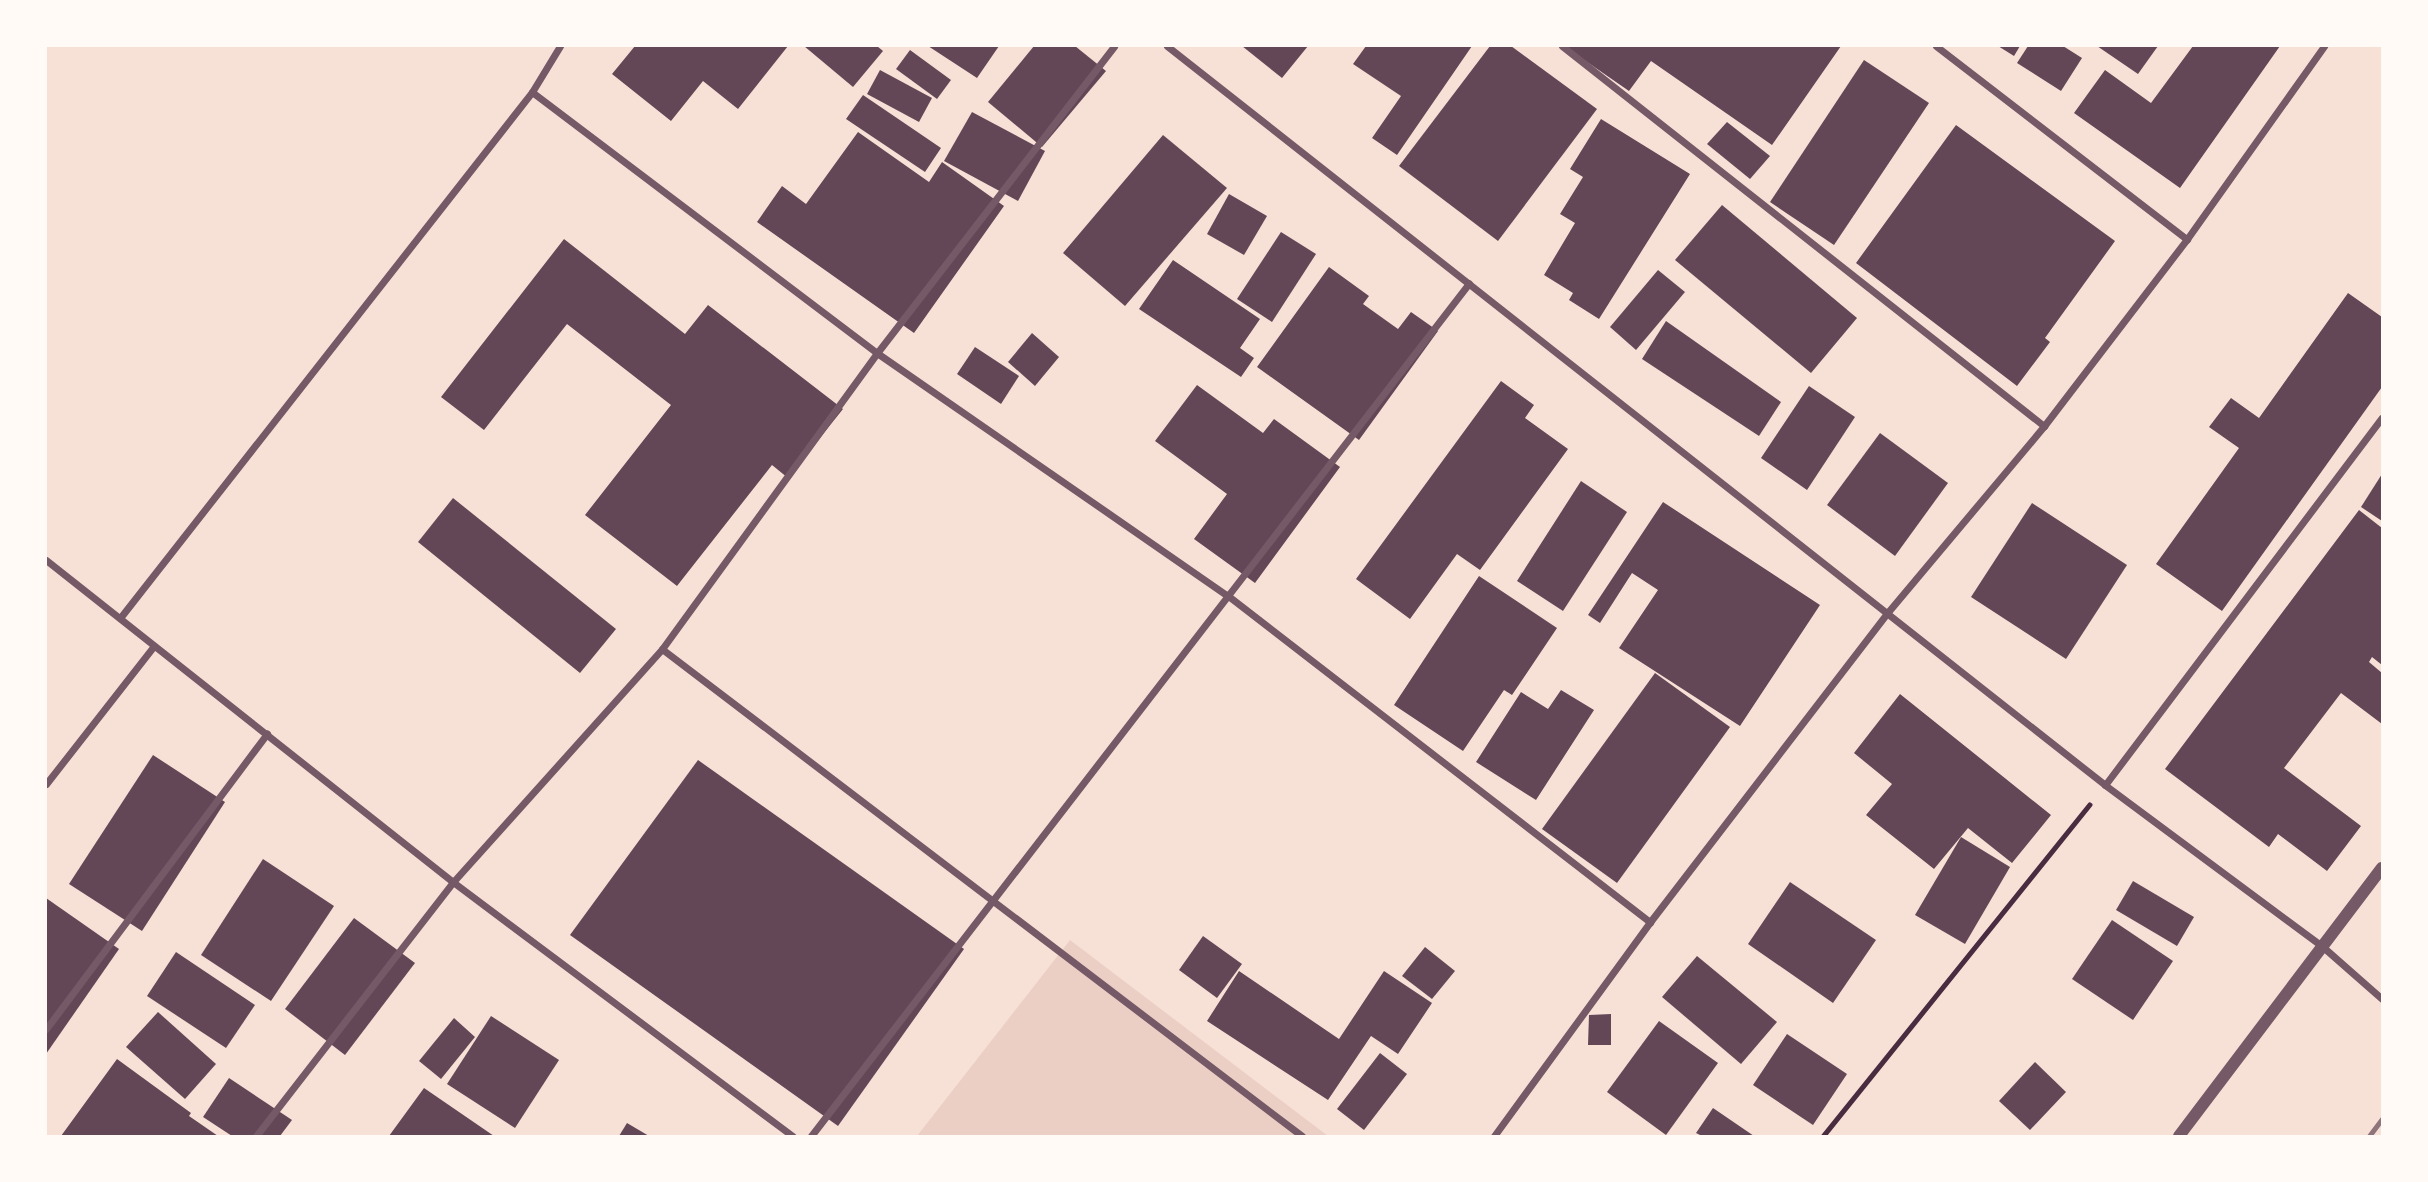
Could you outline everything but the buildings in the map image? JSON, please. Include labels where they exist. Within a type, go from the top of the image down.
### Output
[{"type":"street","points":[[120,618],[532,92],[560,46]]},
{"type":"street","points":[[256,1136],[453,882],[662,649],[877,352],[1114,46]]},
{"type":"street","points":[[1167,46],[2105,785],[2323,947],[2382,999]]},
{"type":"street","points":[[1562,46],[2044,426]]},
{"type":"street","points":[[1936,46],[2187,239]]},
{"type":"street","points":[[1494,1136],[1650,922],[1888,612],[2044,426],[2187,239],[2324,46]]},
{"type":"street","points":[[532,92],[877,352],[1227,595],[1650,922]]},
{"type":"street","points":[[811,1136],[1469,283]]},
{"type":"street","points":[[2105,785],[2382,418]]},
{"type":"street","points":[[46,560],[453,882],[793,1136]]},
{"type":"street","points":[[46,784],[154,646]]},
{"type":"street","points":[[662,649],[1302,1136]]},
{"type":"street","points":[[46,1029],[267,734]]},
{"type":"street","points":[[2179,1136],[2382,868]]},
{"type":"path","points":[[1824,1136],[2105,785]]},
{"type":"shaded area","points":[[1070,940],[1328,1136],[917,1136]]},
{"type":"railway","points":[[2369,1136],[2382,1119]]}]
